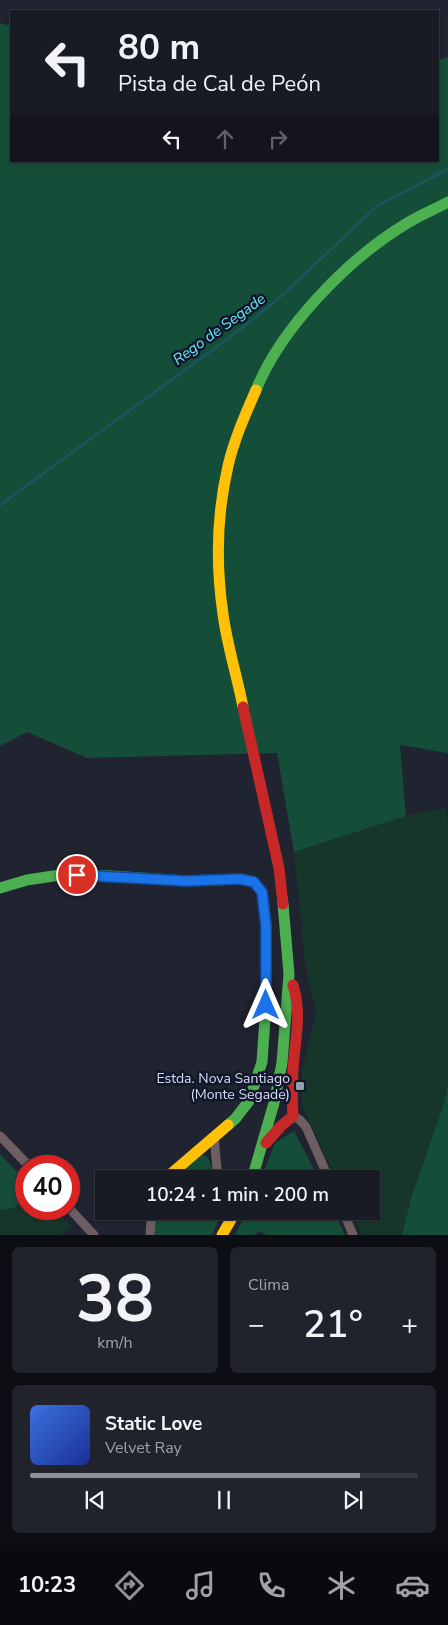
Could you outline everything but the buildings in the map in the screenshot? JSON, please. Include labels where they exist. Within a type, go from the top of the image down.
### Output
[{"type":"main road","points":[[255,1170],[274,1103],[282,1063],[288,974],[285,926],[278,868],[223,614],[218,561],[221,512],[228,466],[241,425],[261,377],[285,339],[318,297],[356,260],[404,225],[448,202]]},
{"type":"main road","points":[[0,888],[27,880],[60,875],[186,881],[240,879],[254,882],[262,892],[266,926],[266,1005],[262,1062],[249,1101],[235,1120],[176,1170]]},
{"type":"main road","points":[[262,1148],[277,1130],[293,1116],[293,1070],[298,1016],[297,994],[288,974]]},
{"type":"main road","points":[[222,1235],[231,1220]]},
{"type":"street","points":[[266,926],[285,926]]},
{"type":"street","points":[[262,1062],[282,1063]]},
{"type":"street","points":[[293,1116],[306,1127],[325,1170]]},
{"type":"street","points":[[0,1136],[18,1155]]},
{"type":"street","points":[[214,1137],[218,1170]]},
{"type":"street","points":[[80,1220],[94,1235]]},
{"type":"street","points":[[150,1235],[152,1220]]},
{"type":"street","points":[[347,1220],[353,1235]]},
{"type":"green space","points":[[0,23],[10,26],[10,162],[439,162],[439,60],[448,57],[448,753],[400,745],[406,816],[294,852],[277,753],[87,758],[27,732],[0,746]]},
{"type":"green space","points":[[446,807],[448,825],[448,1082],[444,1104],[404,1235],[362,1235],[355,1220],[380,1220],[380,1170],[332,1170],[302,1106],[302,1072],[316,1012],[305,964],[294,852],[406,816]]},
{"type":"green space","points":[[448,1082],[448,1235],[402,1235],[412,1195],[444,1104]]},
{"type":"green space","points":[[294,1131],[314,1170],[264,1170],[275,1143]]},
{"type":"green space","points":[[0,1154],[15,1170],[15,1207],[0,1210]]},
{"type":"green space","points":[[204,1155],[208,1158],[213,1170],[185,1170],[195,1159]]},
{"type":"green space","points":[[14,1208],[15,1220],[65,1220],[72,1227],[61,1235],[0,1235],[0,1210]]},
{"type":"green space","points":[[155,1220],[219,1220],[212,1235],[155,1235]]},
{"type":"green space","points":[[242,1220],[338,1220],[345,1235],[267,1235],[258,1231],[255,1235],[235,1235]]},
{"type":"waterway","name":"Rego de Segade","points":[[0,505],[237,332],[277,300],[377,206],[448,169]]},
{"type":"traffic: fast","points":[[256,390],[267,367],[282,343],[318,297],[339,276],[382,240],[409,222],[448,202]]},
{"type":"traffic: fast","points":[[0,888],[27,880],[60,875],[186,881],[240,879],[254,882],[262,892],[266,925],[266,1005],[262,1062],[249,1101],[228,1125]]},
{"type":"traffic: fast","points":[[255,1170],[274,1103],[282,1063],[289,974],[283,904]]},
{"type":"traffic: slow","points":[[243,707],[223,614],[219,577],[219,540],[224,484],[230,456],[256,390]]},
{"type":"traffic: slow","points":[[176,1170],[228,1125]]},
{"type":"traffic: slow","points":[[222,1235],[231,1220]]},
{"type":"traffic: jam","points":[[243,707],[279,868],[283,904]]},
{"type":"traffic: jam","points":[[266,1143],[293,1116],[293,1075],[297,1027],[297,1006],[293,985]]},
{"type":"place","name":"Estda. Nova Santiago (Monte Segade)","points":[[300,1086]]},
{"type":"route","points":[[77,875],[186,881],[240,879],[254,882],[262,892],[266,926],[266,1005]]}]
